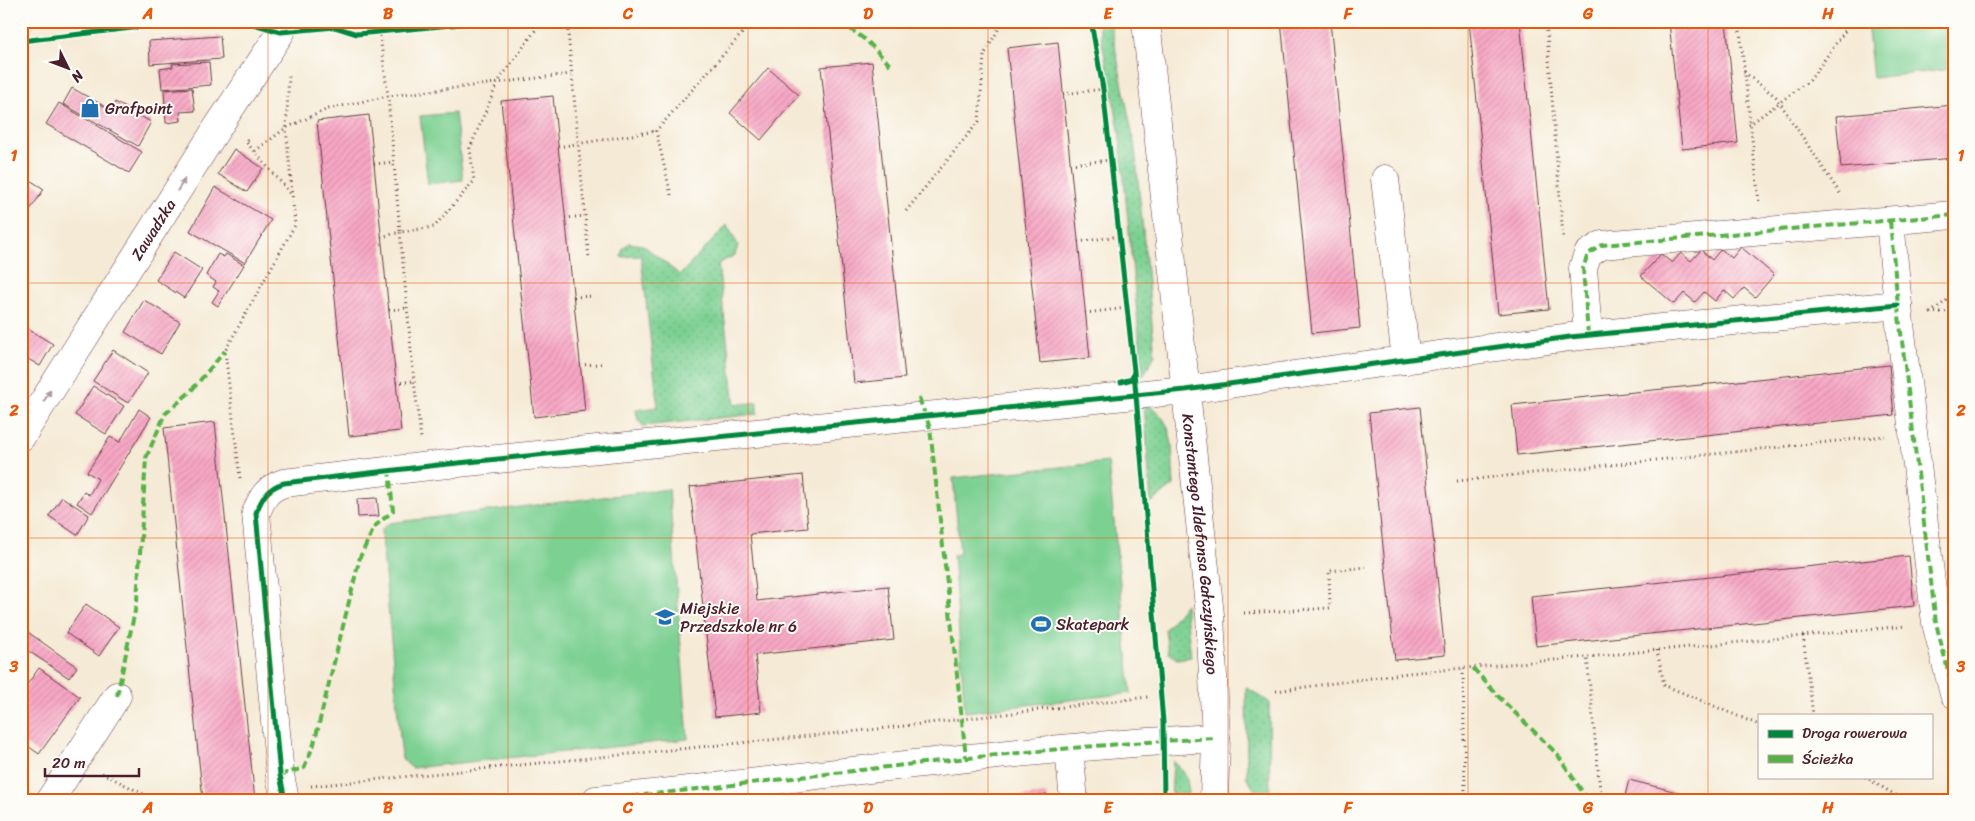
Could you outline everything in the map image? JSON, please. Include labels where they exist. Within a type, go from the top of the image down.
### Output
[{"type":"street","name":"Konstantego Ildefonsa Gałczyńskiego","points":[[1146,21],[1210,615],[1214,665],[1216,738],[1214,800]]},
{"type":"street","name":"Zawadzka","points":[[21,438],[282,27]]},
{"type":"street","points":[[1385,179],[1406,360]]},
{"type":"street","points":[[1588,335],[1582,268],[1588,254],[1602,245],[1954,214]]},
{"type":"street","points":[[1890,221],[1936,623],[1954,694]]},
{"type":"street","points":[[284,794],[256,514],[266,492],[274,486],[284,483],[428,466],[1185,390],[1588,335],[1898,304]]},
{"type":"street","points":[[50,800],[117,696]]},
{"type":"street","points":[[596,800],[773,791],[966,757],[1216,738]]},
{"type":"street","points":[[1068,749],[1074,800]]},
{"type":"path","points":[[378,21],[388,96],[406,308],[422,437],[420,443]]},
{"type":"path","points":[[381,237],[434,227],[474,181],[470,148],[498,82],[542,21]]},
{"type":"path","points":[[568,21],[571,74],[589,259]]},
{"type":"path","points":[[558,147],[656,131],[753,21]]},
{"type":"path","points":[[906,211],[979,121],[984,55],[1003,21]]},
{"type":"path","points":[[1546,21],[1563,238]]},
{"type":"path","points":[[1739,21],[1760,212]]},
{"type":"path","points":[[1749,125],[1810,80],[1852,21]]},
{"type":"path","points":[[372,32],[389,31]]},
{"type":"path","points":[[241,488],[225,351],[295,225],[286,128],[289,72],[284,80]]},
{"type":"path","points":[[1744,72],[1780,102],[1843,198]]},
{"type":"path","points":[[255,151],[286,128],[328,109],[388,96],[571,74]]},
{"type":"path","points":[[1063,94],[1103,89]]},
{"type":"path","points":[[656,131],[671,195]]},
{"type":"path","points":[[251,134],[246,142],[292,195]]},
{"type":"path","points":[[1070,164],[1111,160]]},
{"type":"path","points":[[374,164],[394,162]]},
{"type":"path","points":[[565,218],[585,216]]},
{"type":"path","points":[[1078,242],[1119,236]]},
{"type":"path","points":[[1930,313],[1954,295]]},
{"type":"path","points":[[574,297],[593,296]]},
{"type":"path","points":[[389,310],[406,308]]},
{"type":"path","points":[[1086,313],[1127,308]]},
{"type":"path","points":[[580,365],[601,364]]},
{"type":"path","points":[[396,383],[414,381]]},
{"type":"path","points":[[1457,481],[1913,433]]},
{"type":"path","points":[[1244,613],[1330,608],[1329,571],[1366,568]]},
{"type":"path","points":[[1276,691],[1408,674],[1936,623]]},
{"type":"path","points":[[1802,636],[1813,714]]},
{"type":"path","points":[[1657,650],[1664,685],[1758,725]]},
{"type":"path","points":[[1587,657],[1602,800]]},
{"type":"path","points":[[1463,669],[1465,793],[1468,800]]},
{"type":"path","points":[[284,794],[878,729],[1148,697]]},
{"type":"path","points":[[78,757],[112,780],[155,800]]},
{"type":"path","points":[[1867,778],[1904,800]]},
{"type":"green space","points":[[1098,21],[1110,21],[1135,148],[1155,355],[1143,376],[1119,129]]},
{"type":"green space","points":[[1947,21],[1953,69],[1873,78],[1867,22]]},
{"type":"green space","points":[[455,113],[463,180],[428,184],[420,116]]},
{"type":"green space","points":[[727,225],[738,245],[735,255],[718,264],[735,405],[757,402],[757,414],[643,426],[638,420],[636,410],[658,407],[641,256],[621,257],[623,248],[629,243],[643,245],[680,275]]},
{"type":"green space","points":[[1144,403],[1163,418],[1168,427],[1172,449],[1174,485],[1151,503]]},
{"type":"green space","name":"Skatepark","points":[[1108,462],[1131,693],[965,712],[953,555],[960,554],[953,478]]},
{"type":"green space","points":[[669,489],[688,739],[412,768],[402,759],[381,530],[389,523]]},
{"type":"green space","points":[[1185,604],[1191,657],[1177,659],[1168,653],[1165,630]]},
{"type":"green space","points":[[1246,687],[1269,702],[1270,800],[1255,791],[1247,778]]},
{"type":"green space","points":[[1173,761],[1182,769],[1188,782],[1187,800],[1171,800]]},
{"type":"building","points":[[1281,21],[1330,21],[1360,328],[1312,333]]},
{"type":"building","points":[[1469,21],[1520,21],[1549,309],[1498,314]]},
{"type":"building","points":[[1669,21],[1726,21],[1738,143],[1682,149]]},
{"type":"building","points":[[220,36],[222,59],[150,64],[149,41]]},
{"type":"building","points":[[1058,42],[1090,358],[1040,363],[1007,48]]},
{"type":"building","points":[[209,62],[211,85],[162,89],[160,69],[173,67],[172,64]]},
{"type":"building","points":[[872,62],[905,378],[854,383],[821,67]]},
{"type":"building","points":[[768,68],[799,95],[761,140],[730,113]]},
{"type":"building","points":[[72,88],[111,110],[115,102],[151,122],[138,146],[63,104]]},
{"type":"building","points":[[192,88],[195,111],[180,112],[181,121],[166,123],[164,90]]},
{"type":"building","points":[[553,96],[585,411],[534,417],[501,101]]},
{"type":"building","points":[[59,103],[142,152],[129,173],[46,124]]},
{"type":"building","points":[[1954,105],[1954,158],[1841,168],[1836,116]]},
{"type":"building","points":[[369,115],[401,431],[349,436],[317,121]]},
{"type":"building","points":[[234,149],[263,168],[247,192],[218,174]]},
{"type":"building","points":[[21,159],[28,163],[21,175]]},
{"type":"building","points":[[25,177],[44,189],[30,210],[21,204],[21,183]]},
{"type":"building","points":[[215,187],[271,220],[245,263],[190,231]]},
{"type":"building","points":[[1741,247],[1774,275],[1755,297],[1744,288],[1734,299],[1724,290],[1715,301],[1704,292],[1695,302],[1684,293],[1674,304],[1641,276],[1661,254],[1672,263],[1681,253],[1691,261],[1701,250],[1712,260],[1721,249],[1732,258]]},
{"type":"building","points":[[174,252],[202,270],[184,298],[156,280]]},
{"type":"building","points":[[218,254],[224,257],[226,254],[244,265],[218,306],[212,302],[219,291],[213,287],[216,282],[206,275]]},
{"type":"building","points":[[144,300],[180,322],[161,354],[125,332]]},
{"type":"building","points":[[21,325],[53,344],[40,366],[21,355]]},
{"type":"building","points":[[113,350],[148,373],[128,403],[93,381]]},
{"type":"building","points":[[1889,365],[1894,415],[1517,455],[1512,405]]},
{"type":"building","points":[[93,386],[124,406],[106,434],[75,415]]},
{"type":"building","points":[[1420,407],[1445,655],[1395,660],[1369,413]]},
{"type":"building","points":[[139,409],[151,417],[92,513],[77,503],[84,492],[89,495],[98,479],[87,472],[110,437],[120,442]]},
{"type":"building","points":[[215,422],[255,800],[203,800],[164,428]]},
{"type":"building","name":"Miejskie Przedszkole nr 6","points":[[803,475],[808,528],[750,534],[757,601],[888,586],[894,640],[755,655],[761,712],[715,717],[690,487]]},
{"type":"building","points":[[62,497],[89,515],[77,535],[49,516]]},
{"type":"building","points":[[377,498],[379,516],[358,517],[357,499]]},
{"type":"building","points":[[1909,556],[1914,606],[1536,646],[1531,596]]},
{"type":"building","points":[[86,604],[119,627],[99,656],[66,633]]},
{"type":"building","points":[[22,628],[77,667],[69,678],[21,646]]},
{"type":"building","points":[[39,668],[80,697],[39,754],[21,741],[21,693]]},
{"type":"building","points":[[1629,780],[1705,799],[1705,800],[1624,800]]},
{"type":"building","points":[[1047,794],[1048,800],[1005,800],[1005,798]]},
{"type":"marked path","points":[[839,21],[867,41],[890,65]]},
{"type":"marked path","points":[[1588,335],[1583,268],[1588,254],[1602,245],[1954,215]]},
{"type":"marked path","points":[[1890,221],[1899,316],[1936,623],[1954,694]]},
{"type":"marked path","points":[[117,696],[137,601],[146,458],[165,414],[190,392],[225,351]]},
{"type":"marked path","points":[[919,398],[930,428],[966,757]]},
{"type":"marked path","points":[[280,775],[304,768],[314,744],[360,557],[375,526],[393,511],[389,470]]},
{"type":"marked path","points":[[1473,668],[1498,696],[1557,754],[1588,800]]},
{"type":"marked path","points":[[596,800],[983,756],[1216,738]]},
{"type":"cycle path","points":[[21,41],[192,21]]},
{"type":"cycle path","points":[[242,21],[281,32],[335,27],[357,34],[494,21]]},
{"type":"cycle path","points":[[1091,21],[1103,89],[1134,371],[1132,379],[1121,382]]},
{"type":"cycle path","points":[[285,800],[280,775],[256,513],[266,494],[284,483],[438,465],[1185,390],[1570,337],[1898,305]]},
{"type":"cycle path","points":[[1134,371],[1163,722],[1164,800]]},
{"type":"place","name":"Grafpoint","points":[[90,108]]},
{"type":"place","name":"Miejskie Przedszkole nr 6","points":[[665,617]]},
{"type":"place","name":"Skatepark","points":[[1041,624]]}]
